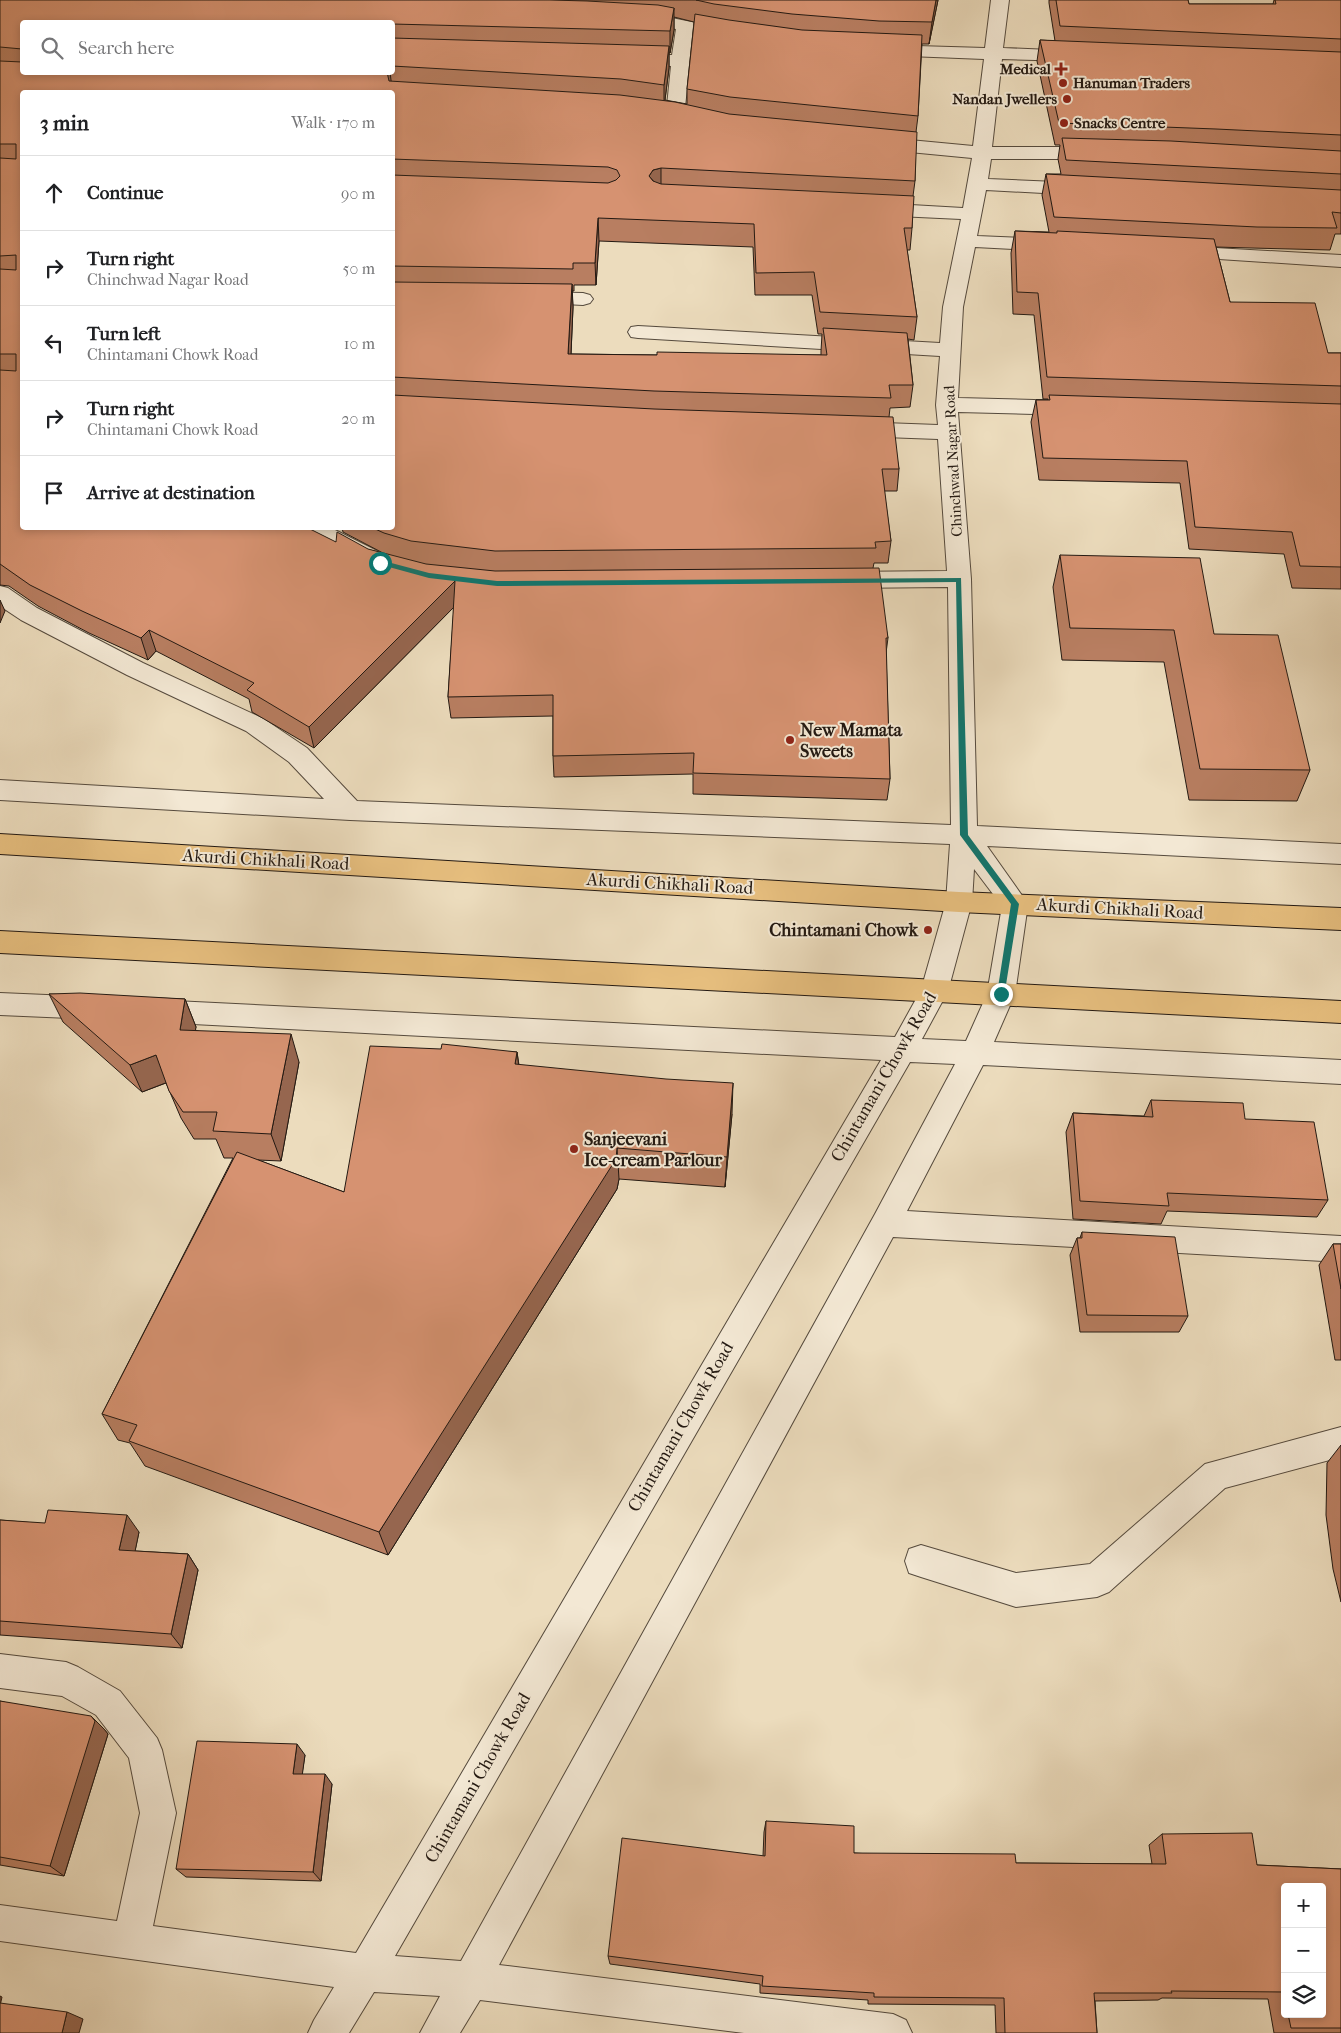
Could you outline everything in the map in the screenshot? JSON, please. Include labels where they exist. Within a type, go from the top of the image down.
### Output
[{"type":"main road","name":"Akurdi Chikhali Road","points":[[0,844],[959,902],[1341,919]]},
{"type":"main road","points":[[0,942],[1341,1012]]},
{"type":"street","name":"Chinchwad Nagar Road","points":[[964,835],[959,579],[947,404],[953,307],[978,184],[1000,0]]},
{"type":"street","points":[[623,18],[658,20],[713,33],[752,38]]},
{"type":"street","points":[[675,116],[685,26]]},
{"type":"street","points":[[867,49],[1093,56]]},
{"type":"street","points":[[611,59],[680,61]]},
{"type":"street","points":[[856,141],[982,153],[1112,153]]},
{"type":"street","points":[[978,184],[1096,190]]},
{"type":"street","points":[[861,208],[972,214]]},
{"type":"street","points":[[966,240],[1065,246]]},
{"type":"street","points":[[1163,251],[1341,261]]},
{"type":"street","points":[[515,298],[583,299]]},
{"type":"street","points":[[638,332],[950,350]]},
{"type":"street","points":[[947,404],[1095,409]]},
{"type":"street","points":[[841,428],[950,432]]},
{"type":"street","points":[[318,530],[380,563],[388,565]]},
{"type":"street","points":[[821,580],[959,579]]},
{"type":"street","points":[[0,594],[29,614],[134,669],[255,725],[298,755],[350,810]]},
{"type":"street","points":[[0,790],[350,810],[964,835],[1341,854]]},
{"type":"street","points":[[439,2033],[472,1980],[885,1223],[975,1053],[1001,994],[1015,904],[964,835]]},
{"type":"street","name":"Chintamani Chowk Road","points":[[327,2033],[365,1973],[902,1050],[934,991],[959,902],[964,835]]},
{"type":"street","points":[[0,1004],[1341,1072]]},
{"type":"street","points":[[885,1223],[1341,1248]]},
{"type":"street","points":[[921,1560],[1016,1590],[1097,1580],[1216,1475],[1341,1442]]},
{"type":"street","points":[[0,1671],[66,1679],[108,1703],[145,1750],[158,1813],[132,1941]]},
{"type":"street","points":[[0,1924],[365,1973],[472,1980],[893,2033]]},
{"type":"building","points":[[0,0],[550,0],[658,5],[674,8],[670,31],[395,24],[395,20],[20,20],[20,49],[0,47]]},
{"type":"building","points":[[696,0],[936,0],[932,22],[879,21],[792,14]]},
{"type":"building","points":[[1056,0],[1188,0],[1189,4],[1276,4],[1275,0],[1341,0],[1341,39],[1060,26]]},
{"type":"building","points":[[695,14],[802,30],[922,35],[918,116],[730,97],[687,89]]},
{"type":"building","points":[[395,38],[669,46],[664,85],[621,79],[395,66]]},
{"type":"building","points":[[1040,40],[1341,52],[1341,135],[1059,123]]},
{"type":"building","points":[[0,61],[20,62],[20,75],[388,75],[389,81],[620,95],[675,102],[729,114],[917,132],[915,181],[661,168],[653,170],[649,176],[653,181],[661,184],[914,196],[912,228],[904,228],[917,317],[820,312],[814,272],[756,273],[754,224],[598,218],[595,263],[573,263],[573,269],[395,266],[395,175],[608,183],[620,176],[617,170],[608,167],[395,159],[395,90],[20,90],[20,530],[312,530],[336,542],[337,532],[368,549],[426,564],[495,571],[879,568],[888,638],[886,638],[890,779],[693,773],[694,753],[553,756],[553,695],[448,697],[455,581],[309,727],[247,690],[254,683],[149,630],[141,638],[82,611],[30,585],[0,564],[0,370],[16,371],[16,354],[0,354],[0,269],[16,270],[16,255],[0,256],[0,158],[16,159],[16,144],[0,144]]},
{"type":"building","points":[[1062,138],[1171,141],[1341,151],[1341,174],[1066,160]]},
{"type":"building","points":[[1046,174],[1341,190],[1341,213],[1332,212],[1337,228],[1257,227],[1054,217]]},
{"type":"building","points":[[1015,231],[1057,233],[1057,231],[1214,239],[1230,302],[1315,303],[1328,353],[1341,353],[1341,386],[1047,377],[1038,293],[1017,292]]},
{"type":"building","points":[[395,282],[572,284],[568,354],[657,355],[657,352],[827,355],[823,328],[907,333],[913,385],[889,385],[891,398],[654,391],[395,377]]},
{"type":"building","points":[[395,395],[654,409],[893,417],[899,469],[882,469],[891,541],[875,542],[876,548],[495,551],[411,541],[377,530],[395,530]]},
{"type":"building","points":[[1049,395],[1341,404],[1341,567],[1300,566],[1292,532],[1195,527],[1187,461],[1043,458],[1036,400],[1050,400]]},
{"type":"building","points":[[1060,555],[1200,558],[1214,634],[1278,635],[1310,770],[1200,769],[1174,630],[1070,628]]},
{"type":"building","points":[[80,993],[185,999],[180,1030],[291,1034],[271,1134],[213,1131],[217,1112],[183,1112],[169,1091],[156,1055],[130,1065],[49,994]]},
{"type":"building","points":[[442,1044],[517,1052],[515,1064],[666,1079],[733,1083],[727,1157],[617,1148],[616,1159],[379,1532],[129,1441],[137,1425],[102,1414],[237,1152],[344,1192],[370,1046],[441,1049]]},
{"type":"building","points":[[1151,1100],[1243,1103],[1245,1119],[1314,1122],[1328,1200],[1167,1193],[1169,1206],[1080,1201],[1073,1113],[1153,1117]]},
{"type":"building","points":[[1082,1232],[1175,1237],[1188,1316],[1087,1315],[1077,1238],[1082,1238]]},
{"type":"building","points":[[1333,1244],[1341,1244],[1341,1289]]},
{"type":"building","points":[[48,1510],[127,1515],[119,1550],[188,1554],[171,1634],[0,1621],[0,1520],[45,1523]]},
{"type":"building","points":[[0,1701],[91,1716],[95,1721],[50,1866],[0,1857]]},
{"type":"building","points":[[197,1741],[297,1744],[293,1774],[325,1774],[313,1872],[176,1869]]},
{"type":"building","points":[[766,1821],[854,1826],[854,1853],[1015,1854],[1016,1863],[1166,1864],[1162,1834],[1252,1833],[1257,1865],[1341,1869],[1341,2028],[1291,2028],[1289,2018],[1326,2018],[1326,1883],[1281,1883],[1281,1992],[1171,1991],[1172,1993],[1094,1993],[1097,2033],[1005,2033],[1004,1998],[874,1997],[874,1993],[762,1986],[763,1976],[608,1956],[622,1838],[765,1856]]},
{"type":"building","points":[[0,2003],[67,2012],[62,2033],[0,2033]]},
{"type":"place","name":"Medical","points":[[1061,69]]},
{"type":"place","name":"Hanuman Traders","points":[[1063,83]]},
{"type":"place","name":"Nandan Jwellers","points":[[1067,99]]},
{"type":"place","name":"Snacks Centre","points":[[1064,123]]},
{"type":"place","name":"New Mamata Sweets","points":[[790,740]]},
{"type":"place","name":"Chintamani Chowk","points":[[928,930]]},
{"type":"place","name":"Sanjeevani Ice-cream Parlour","points":[[574,1149]]},
{"type":"route","points":[[380,563],[429,576],[497,584],[959,579],[964,835],[1015,904],[1001,994]]}]
